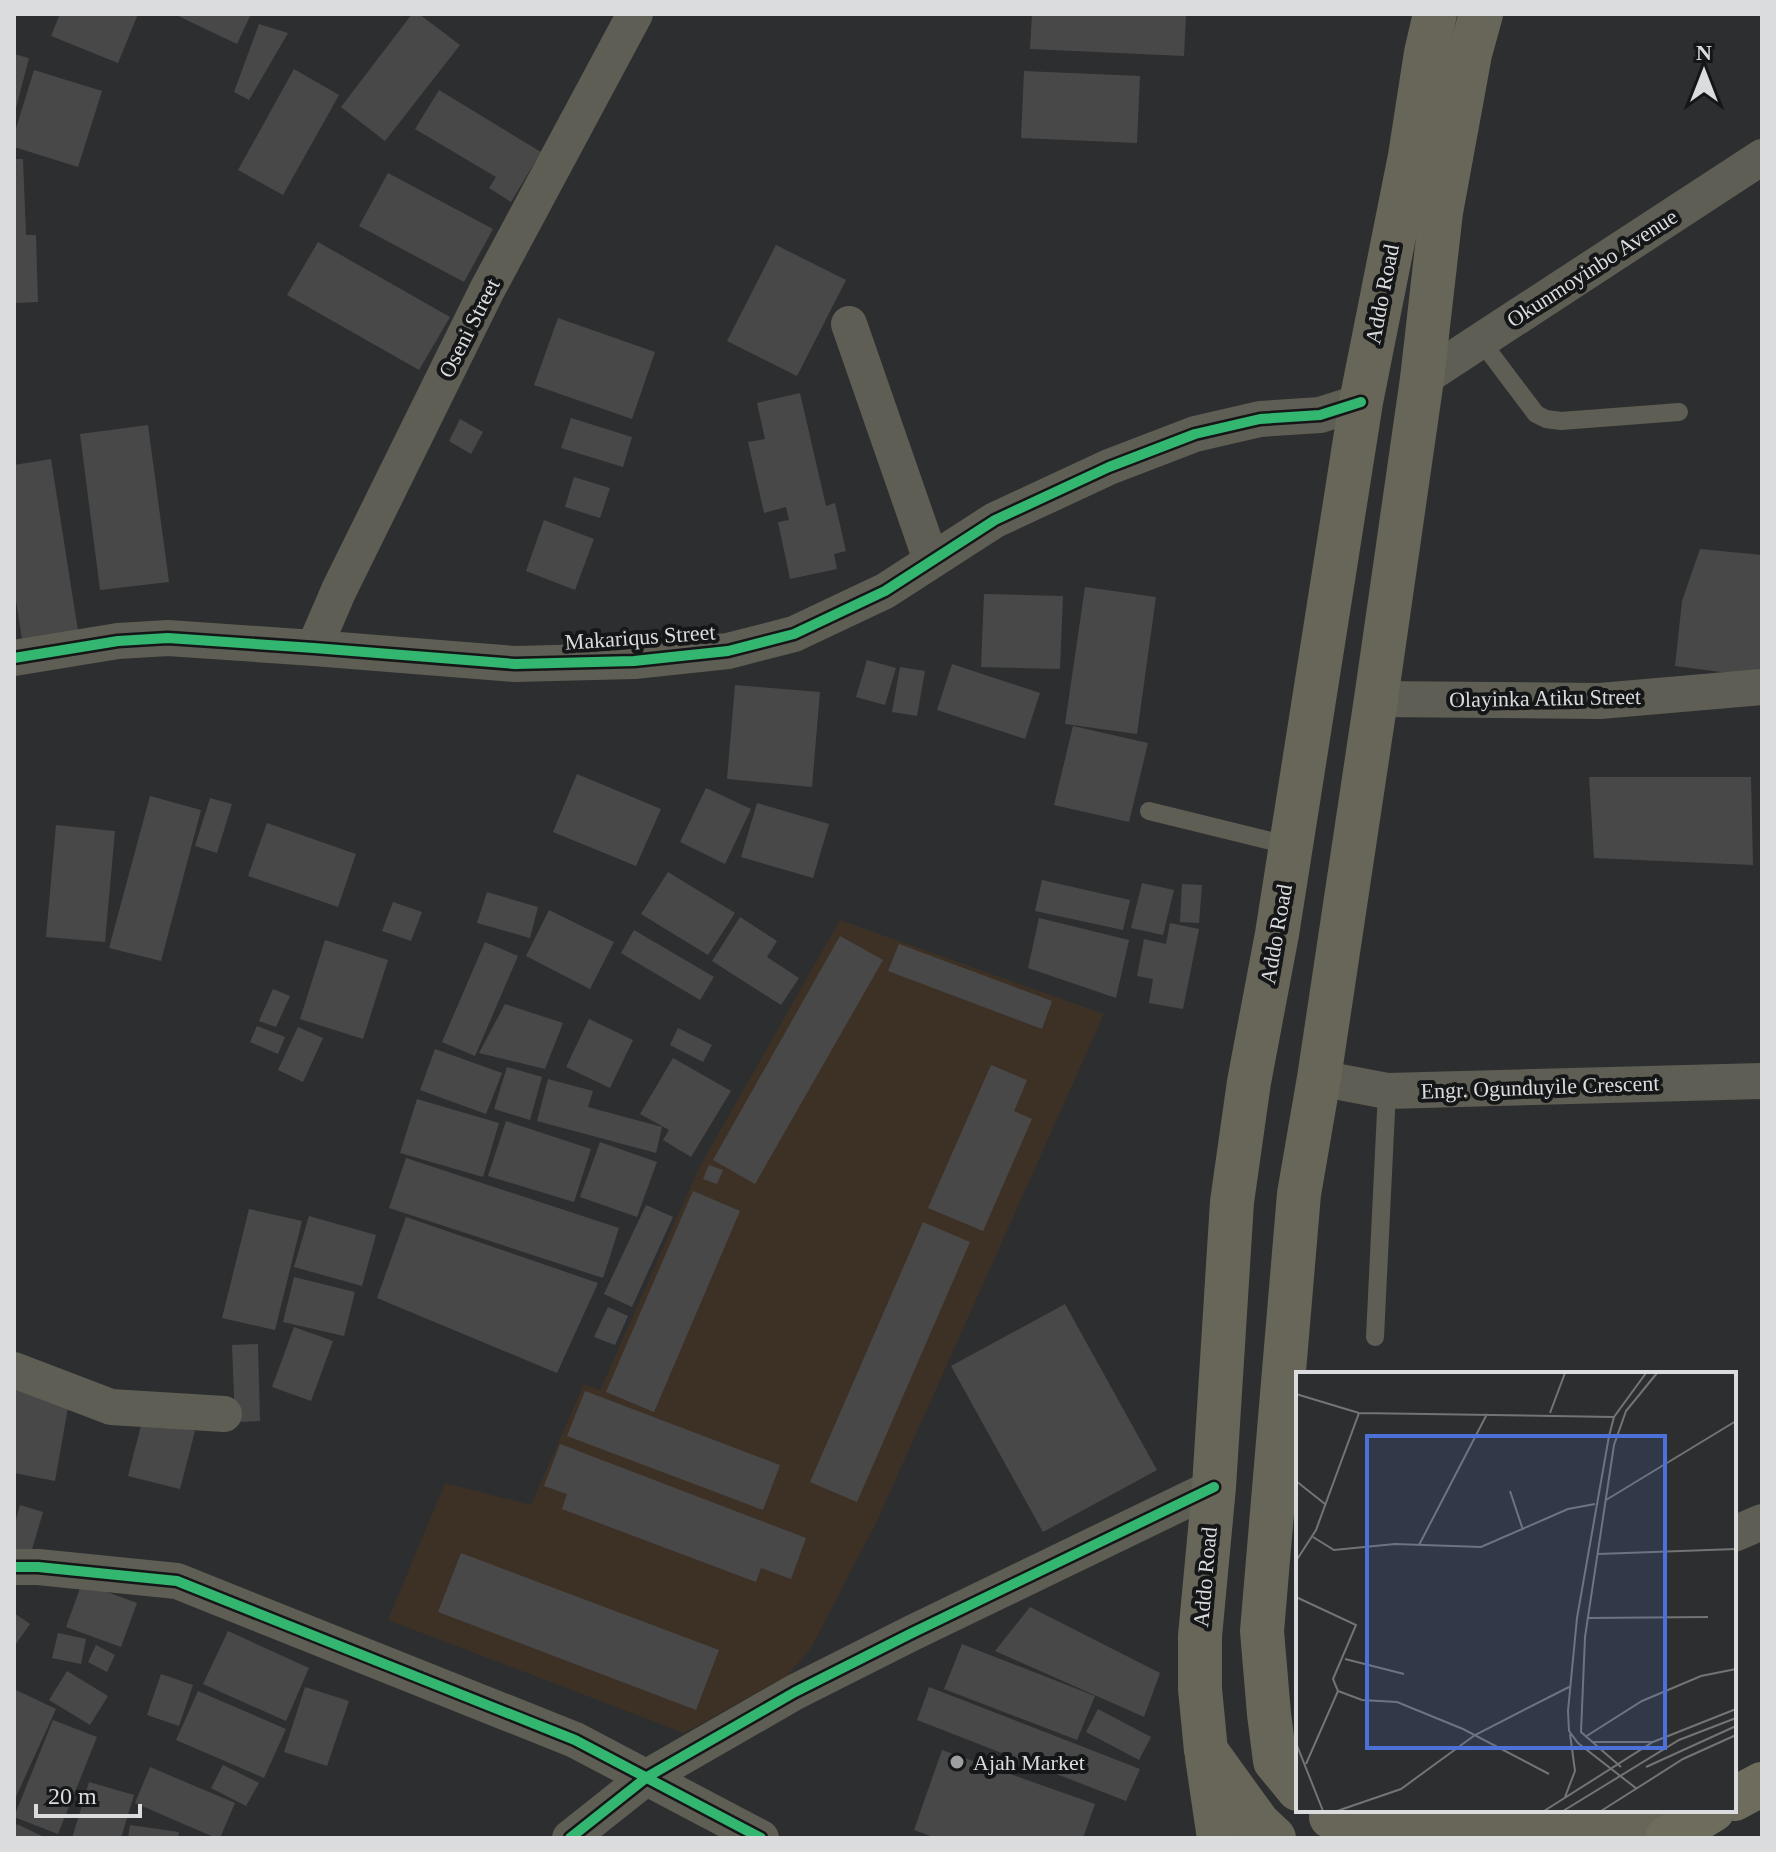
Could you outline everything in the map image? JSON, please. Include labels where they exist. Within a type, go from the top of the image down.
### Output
[{"type":"highway","points":[[1736,1798],[1762,1784]]},
{"type":"main road","name":"Addo Road","points":[[1219,1838],[1200,1689],[1200,1636],[1214,1487],[1232,1202],[1361,402],[1435,14]]},
{"type":"main road","name":"Addo Road","points":[[1296,1782],[1275,1761],[1262,1631],[1299,1194],[1376,699],[1422,379],[1441,212],[1470,54],[1481,14]]},
{"type":"main road","points":[[1206,1751],[1258,1823],[1274,1838]]},
{"type":"main road","points":[[1346,1812],[1401,1826],[1552,1830],[1704,1816]]},
{"type":"street","name":"Oseni Street","points":[[314,648],[339,590],[487,290],[635,14]]},
{"type":"street","name":"Okunmoyinbo Avenue","points":[[1422,379],[1762,157]]},
{"type":"street","points":[[849,324],[931,560]]},
{"type":"street","name":"Makariqus Street","points":[[14,658],[118,641],[155,639],[515,664],[634,661],[728,651],[794,634],[885,591],[995,520],[1109,467],[1195,434],[1260,419],[1320,415],[1361,402]]},
{"type":"street","name":"Olayinka Atiku Street","points":[[1376,699],[1600,701],[1762,687]]},
{"type":"street","name":"Engr. Ogunduyile Crescent","points":[[1319,1078],[1387,1091],[1762,1081]]},
{"type":"street","points":[[14,1370],[111,1407],[224,1414]]},
{"type":"street","points":[[570,1838],[647,1777],[795,1692],[1214,1487]]},
{"type":"street","points":[[1736,1533],[1762,1522]]},
{"type":"street","points":[[14,1567],[177,1581],[575,1740],[761,1838]]},
{"type":"lane","points":[[1481,341],[1536,414],[1546,419],[1561,421],[1679,412]]},
{"type":"lane","points":[[1149,811],[1291,846]]},
{"type":"lane","points":[[1375,1337],[1387,1091]]},
{"type":"shaded area","points":[[840,920],[1104,1014],[877,1521],[811,1648],[787,1676],[684,1733],[388,1620],[445,1483],[531,1505],[584,1384],[600,1390],[699,1168]]},
{"type":"building","points":[[60,14],[138,14],[118,63],[51,36]]},
{"type":"building","points":[[174,14],[251,14],[237,44]]},
{"type":"building","points":[[412,14],[419,14],[460,45],[385,141],[341,107]]},
{"type":"building","points":[[1032,14],[1186,14],[1184,56],[1030,49]]},
{"type":"building","points":[[259,24],[288,33],[249,100],[234,92]]},
{"type":"building","points":[[14,54],[29,58],[15,112],[14,111]]},
{"type":"building","points":[[294,69],[339,95],[283,195],[238,170]]},
{"type":"building","points":[[34,70],[102,91],[78,167],[14,147],[14,135]]},
{"type":"building","points":[[1024,71],[1140,76],[1137,143],[1021,138]]},
{"type":"building","points":[[439,90],[541,152],[511,202],[489,188],[496,177],[415,129]]},
{"type":"building","points":[[14,159],[23,159],[26,235],[36,235],[38,302],[14,303]]},
{"type":"building","points":[[388,173],[493,229],[464,282],[359,226]]},
{"type":"building","points":[[318,242],[450,317],[419,370],[287,295]]},
{"type":"building","points":[[776,245],[846,280],[797,376],[727,341]]},
{"type":"building","points":[[558,318],[655,352],[632,419],[534,385]]},
{"type":"building","points":[[800,393],[826,506],[835,503],[846,551],[834,554],[837,569],[790,579],[778,522],[789,520],[786,507],[764,513],[748,442],[765,439],[757,403]]},
{"type":"building","points":[[571,418],[632,437],[623,467],[561,448]]},
{"type":"building","points":[[460,419],[483,432],[471,454],[449,441]]},
{"type":"building","points":[[148,425],[169,582],[100,590],[80,434]]},
{"type":"building","points":[[51,459],[78,631],[22,639],[14,588],[14,465]]},
{"type":"building","points":[[574,477],[610,488],[600,518],[565,507]]},
{"type":"building","points":[[544,520],[594,539],[575,590],[526,571]]},
{"type":"building","points":[[1700,549],[1762,555],[1759,677],[1675,666],[1682,601]]},
{"type":"building","points":[[1085,587],[1156,597],[1137,734],[1065,724]]},
{"type":"building","points":[[984,594],[1063,596],[1060,669],[981,667]]},
{"type":"building","points":[[867,660],[896,668],[885,705],[856,697]]},
{"type":"building","points":[[952,664],[1040,693],[1025,739],[937,710]]},
{"type":"building","points":[[900,667],[925,671],[917,716],[892,712]]},
{"type":"building","points":[[735,685],[820,692],[812,787],[727,779]]},
{"type":"building","points":[[1073,726],[1148,743],[1129,822],[1054,805]]},
{"type":"building","points":[[577,774],[661,809],[636,866],[553,832]]},
{"type":"building","points":[[1589,777],[1751,777],[1753,865],[1594,858]]},
{"type":"building","points":[[706,788],[751,809],[725,864],[680,842]]},
{"type":"building","points":[[150,796],[201,810],[161,961],[109,948]]},
{"type":"building","points":[[210,798],[232,804],[217,853],[195,846]]},
{"type":"building","points":[[757,803],[829,824],[813,878],[741,857]]},
{"type":"building","points":[[267,823],[356,854],[338,907],[248,876]]},
{"type":"building","points":[[56,825],[115,831],[105,942],[46,937]]},
{"type":"building","points":[[668,872],[735,913],[708,955],[641,914]]},
{"type":"building","points":[[1042,880],[1130,900],[1123,930],[1035,911]]},
{"type":"building","points":[[1142,883],[1174,890],[1163,935],[1131,928]]},
{"type":"building","points":[[1182,884],[1202,885],[1199,923],[1180,922]]},
{"type":"building","points":[[487,892],[538,907],[530,938],[477,923]]},
{"type":"building","points":[[393,902],[422,912],[411,941],[382,931]]},
{"type":"building","points":[[549,910],[614,942],[590,989],[526,956]]},
{"type":"building","points":[[740,917],[777,941],[767,957],[799,978],[781,1005],[712,961]]},
{"type":"building","points":[[1039,918],[1129,940],[1116,998],[1028,968]]},
{"type":"building","points":[[1170,923],[1199,929],[1183,1009],[1149,1003],[1153,979],[1137,976],[1144,939],[1166,944]]},
{"type":"building","points":[[634,930],[714,977],[700,1000],[621,953]]},
{"type":"building","points":[[840,936],[883,960],[755,1184],[713,1160]]},
{"type":"building","points":[[325,940],[388,960],[363,1039],[300,1019]]},
{"type":"building","points":[[485,942],[518,956],[475,1056],[442,1042]]},
{"type":"building","points":[[899,944],[1052,1001],[1042,1029],[888,971]]},
{"type":"building","points":[[273,989],[290,996],[276,1027],[259,1021]]},
{"type":"building","points":[[505,1004],[563,1023],[545,1069],[479,1053]]},
{"type":"building","points":[[589,1019],[633,1040],[610,1088],[566,1067]]},
{"type":"building","points":[[257,1026],[285,1037],[278,1054],[250,1042]]},
{"type":"building","points":[[298,1027],[323,1038],[303,1082],[278,1070]]},
{"type":"building","points":[[678,1028],[712,1045],[703,1062],[670,1045]]},
{"type":"building","points":[[435,1049],[502,1073],[486,1114],[420,1090]]},
{"type":"building","points":[[673,1058],[731,1091],[691,1157],[663,1140],[669,1130],[640,1114]]},
{"type":"building","points":[[991,1065],[1027,1080],[1014,1111],[1032,1119],[983,1231],[928,1208]]},
{"type":"building","points":[[507,1067],[542,1077],[530,1120],[494,1109]]},
{"type":"building","points":[[548,1079],[593,1091],[588,1107],[662,1127],[656,1153],[537,1121]]},
{"type":"building","points":[[417,1099],[499,1123],[483,1177],[400,1153]]},
{"type":"building","points":[[506,1121],[591,1149],[574,1202],[488,1176]]},
{"type":"building","points":[[600,1142],[657,1162],[637,1217],[580,1197]]},
{"type":"building","points":[[406,1158],[619,1228],[603,1278],[389,1208]]},
{"type":"building","points":[[709,1165],[723,1170],[717,1184],[703,1179]]},
{"type":"building","points":[[693,1191],[740,1211],[654,1412],[606,1392]]},
{"type":"building","points":[[646,1205],[673,1217],[632,1307],[604,1294]]},
{"type":"building","points":[[249,1209],[302,1221],[275,1330],[222,1318]]},
{"type":"building","points":[[309,1216],[376,1235],[362,1286],[294,1267]]},
{"type":"building","points":[[406,1217],[598,1283],[557,1373],[377,1298]]},
{"type":"building","points":[[923,1222],[970,1242],[857,1502],[810,1482]]},
{"type":"building","points":[[294,1277],[355,1292],[344,1336],[283,1322]]},
{"type":"building","points":[[1065,1304],[1157,1470],[1043,1532],[951,1366]]},
{"type":"building","points":[[608,1307],[628,1316],[615,1345],[594,1337]]},
{"type":"building","points":[[294,1327],[333,1341],[311,1401],[272,1387]]},
{"type":"building","points":[[258,1344],[260,1421],[235,1422],[232,1345]]},
{"type":"building","points":[[14,1385],[70,1396],[55,1481],[14,1473]]},
{"type":"building","points":[[585,1391],[780,1465],[763,1510],[567,1436]]},
{"type":"building","points":[[143,1418],[195,1431],[180,1489],[128,1476]]},
{"type":"building","points":[[560,1444],[806,1538],[791,1579],[761,1568],[756,1582],[562,1509],[567,1494],[544,1486]]},
{"type":"building","points":[[20,1505],[43,1512],[31,1553],[14,1548],[14,1527]]},
{"type":"building","points":[[461,1553],[719,1650],[696,1710],[438,1612]]},
{"type":"building","points":[[82,1583],[137,1603],[121,1647],[66,1627]]},
{"type":"building","points":[[1030,1607],[1160,1673],[1144,1717],[995,1651]]},
{"type":"building","points":[[14,1613],[30,1624],[14,1647]]},
{"type":"building","points":[[228,1631],[309,1668],[286,1721],[203,1684]]},
{"type":"building","points":[[58,1633],[86,1639],[81,1664],[52,1658]]},
{"type":"building","points":[[962,1644],[1095,1696],[1077,1740],[944,1689]]},
{"type":"building","points":[[96,1645],[115,1655],[107,1672],[88,1662]]},
{"type":"building","points":[[67,1671],[108,1696],[90,1725],[49,1700]]},
{"type":"building","points":[[161,1674],[193,1685],[179,1726],[147,1715]]},
{"type":"building","points":[[305,1687],[349,1701],[327,1766],[284,1752]]},
{"type":"building","points":[[929,1687],[1140,1769],[1126,1801],[917,1720]]},
{"type":"building","points":[[14,1689],[56,1709],[14,1801]]},
{"type":"building","points":[[198,1691],[286,1729],[264,1778],[176,1740]]},
{"type":"building","points":[[1098,1709],[1151,1737],[1139,1760],[1086,1732]]},
{"type":"building","points":[[53,1720],[97,1737],[58,1834],[14,1817]]},
{"type":"building","points":[[942,1750],[1095,1804],[1083,1838],[936,1838],[914,1830]]},
{"type":"building","points":[[223,1765],[259,1783],[246,1806],[211,1788]]},
{"type":"building","points":[[150,1767],[235,1803],[220,1838],[135,1803]]},
{"type":"building","points":[[89,1782],[134,1795],[121,1838],[72,1838]]},
{"type":"building","points":[[17,1824],[46,1838],[14,1838]]},
{"type":"building","points":[[130,1825],[179,1832],[178,1838],[128,1838]]},
{"type":"cycle path","points":[[14,658],[118,641],[168,638],[515,664],[634,661],[728,651],[794,634],[885,591],[995,520],[1109,467],[1195,434],[1260,419],[1320,415],[1361,402]]},
{"type":"cycle path","points":[[570,1838],[647,1777],[795,1692],[1214,1487]]},
{"type":"cycle path","points":[[14,1567],[177,1581],[575,1740],[761,1838]]},
{"type":"place","name":"Ajah Market","points":[[957,1762]]}]
